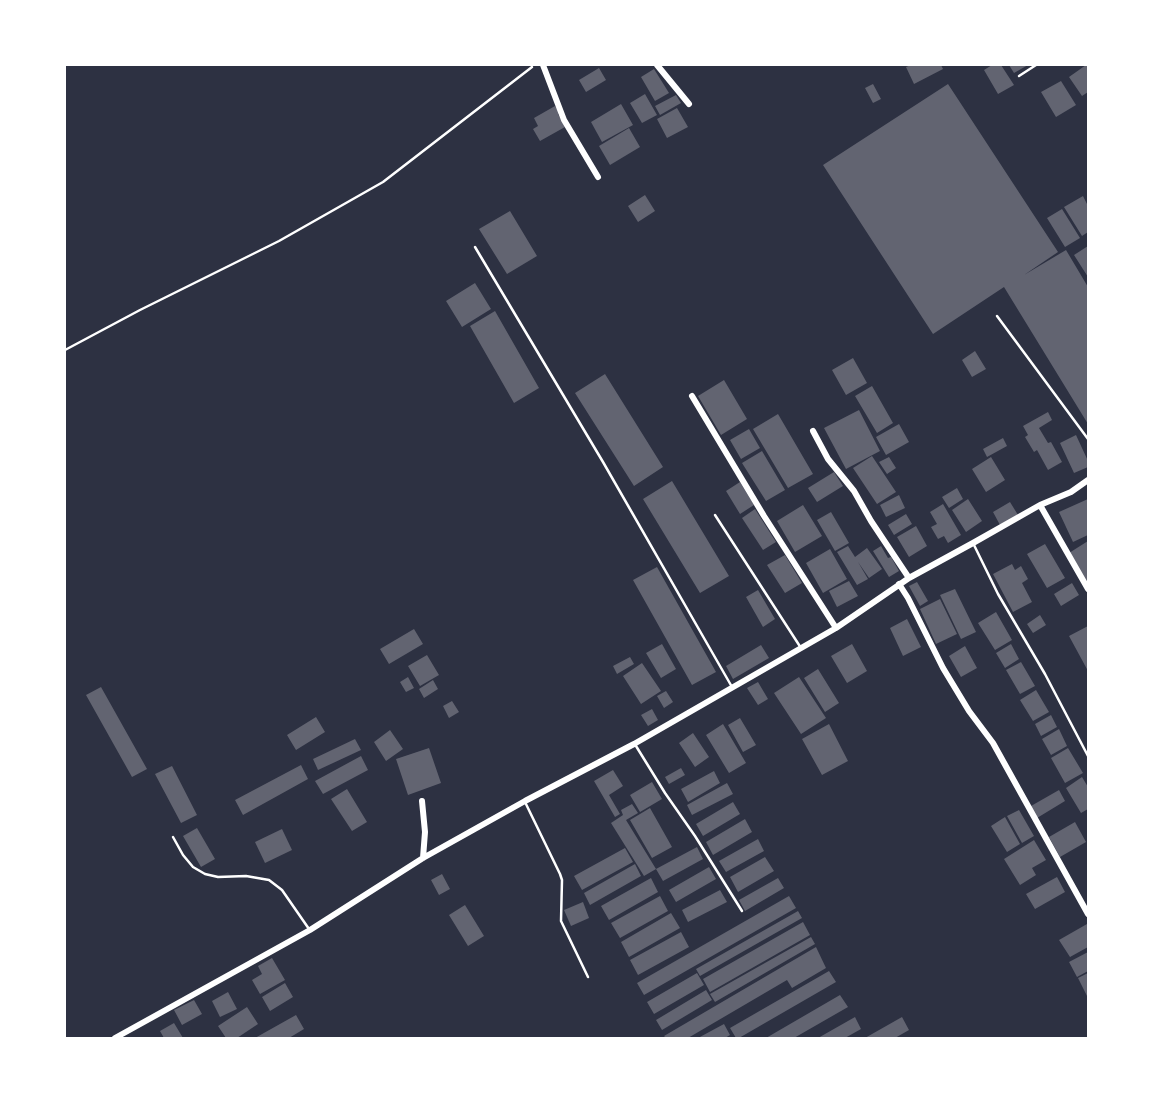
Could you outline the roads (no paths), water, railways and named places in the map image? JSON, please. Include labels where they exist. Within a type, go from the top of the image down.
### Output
[{"type":"street","points":[[543,65],[565,120],[598,177]]},
{"type":"street","points":[[657,65],[689,104]]},
{"type":"street","points":[[692,396],[764,516],[836,628]]},
{"type":"street","points":[[813,431],[828,459],[853,491],[909,578]]},
{"type":"street","points":[[119,1037],[310,930],[423,858],[634,744],[801,649],[909,578],[1040,505],[1071,492],[1088,480]]},
{"type":"street","points":[[1040,505],[1088,589]]},
{"type":"street","points":[[899,584],[943,668],[993,743],[1088,914]]},
{"type":"street","points":[[422,801],[425,832],[423,858]]},
{"type":"lane","points":[[475,247],[732,687]]},
{"type":"lane","points":[[998,316],[1088,439]]},
{"type":"lane","points":[[715,515],[801,649]]},
{"type":"lane","points":[[973,543],[998,594],[1045,674],[1088,756]]},
{"type":"lane","points":[[634,744],[742,911]]},
{"type":"lane","points":[[525,801],[560,874],[561,921],[588,977]]},
{"type":"lane","points":[[173,837],[193,867],[205,874],[269,880],[282,890],[310,930]]}]
